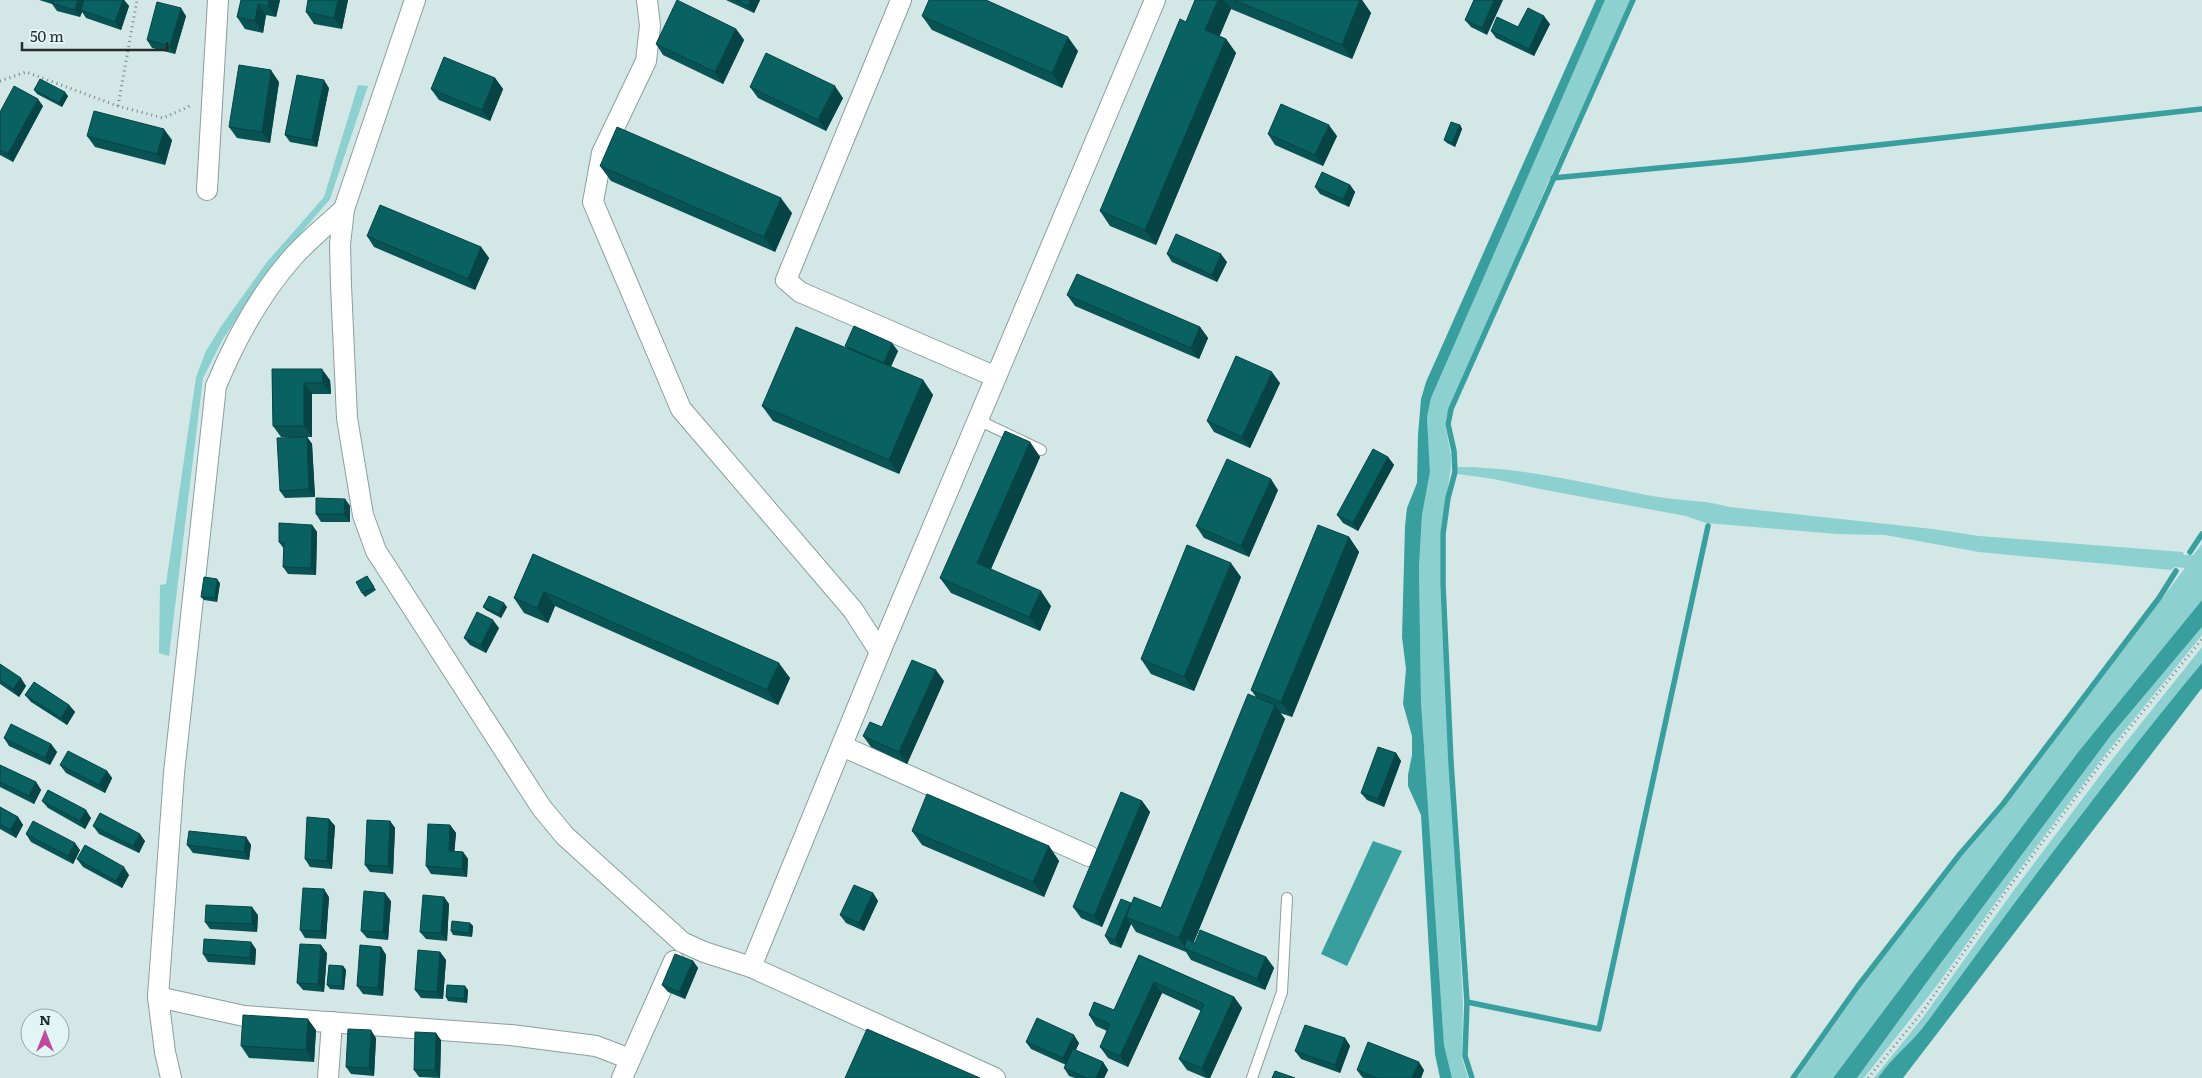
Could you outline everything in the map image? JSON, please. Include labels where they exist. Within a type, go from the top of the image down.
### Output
[{"type":"street","points":[[207,190],[218,0]]},
{"type":"street","points":[[415,0],[344,209],[340,260],[347,418],[363,515],[376,551],[541,808],[565,836],[682,942],[704,952],[751,968],[996,1078]]},
{"type":"street","points":[[647,0],[650,26],[646,61],[602,153],[593,202],[681,409],[853,610],[880,652]]},
{"type":"street","points":[[901,0],[786,280],[800,292],[996,377]]},
{"type":"street","points":[[751,968],[880,652],[1156,0]]},
{"type":"street","points":[[171,1078],[165,1052],[158,996],[174,773],[216,386],[231,350],[262,298],[293,257],[344,209]]},
{"type":"street","points":[[842,746],[1089,856]]},
{"type":"street","points":[[622,1078],[682,942]]},
{"type":"street","points":[[158,996],[244,1016],[521,1036],[596,1046],[630,1059]]},
{"type":"street","points":[[328,1078],[332,1022]]},
{"type":"lane","points":[[978,420],[1040,450]]},
{"type":"lane","points":[[1252,1078],[1282,992],[1286,898]]},
{"type":"path","points":[[118,106],[137,0]]},
{"type":"path","points":[[0,81],[26,72],[118,106],[163,118],[213,96]]},
{"type":"path","points":[[1868,1078],[1923,1011],[2009,887],[2105,758],[2202,639]]},
{"type":"shaded area","points":[[1596,0],[1605,0],[1431,398],[1427,417],[1430,472],[1422,515],[1419,567],[1421,702],[1444,1045],[1452,1078],[1440,1078],[1435,1054],[1421,815],[1408,786],[1412,755],[1412,736],[1403,704],[1406,669],[1402,637],[1405,526],[1407,508],[1417,483],[1421,399],[1426,382]]},
{"type":"shaded area","points":[[1605,0],[1631,0],[1550,178],[1446,417],[1445,424],[1451,455],[1451,468],[1440,536],[1440,585],[1463,1004],[1462,1058],[1468,1078],[1452,1078],[1444,1045],[1421,702],[1419,567],[1422,515],[1430,472],[1427,416],[1431,398]]},
{"type":"shaded area","points":[[358,85],[368,86],[330,199],[267,273],[223,339],[203,378],[169,656],[159,653],[160,585],[166,584],[196,377],[206,351],[222,325],[267,262],[324,197]]},
{"type":"shaded area","points":[[1458,467],[1533,473],[1658,497],[1712,503],[1729,507],[1933,529],[1979,536],[2183,552],[2184,555],[2193,555],[2202,544],[2202,600],[2079,751],[1833,1078],[1797,1078],[1860,988],[1962,856],[2004,807],[2185,568],[2175,567],[2171,570],[1979,552],[1885,535],[1837,534],[1706,523],[1686,516],[1494,479],[1458,474]]},
{"type":"shaded area","points":[[2202,600],[2202,627],[2112,734],[1857,1078],[1833,1078],[2079,751]]},
{"type":"shaded area","points":[[2202,627],[2202,635],[2105,755],[2011,881],[1938,984],[1864,1078],[1857,1078],[2112,734]]},
{"type":"shaded area","points":[[2202,647],[2202,663],[1926,1024],[1878,1078],[1874,1078],[1924,1016],[2014,890],[2111,761]]},
{"type":"shaded area","points":[[2202,663],[2202,688],[1903,1078],[1878,1078],[1922,1029],[2062,840]]},
{"type":"shaded area","points":[[1373,841],[1402,851],[1347,966],[1321,954]]},
{"type":"building","points":[[53,0],[78,0],[75,10],[52,3]]},
{"type":"building","points":[[84,0],[123,0],[115,22],[81,10]]},
{"type":"building","points":[[241,0],[269,0],[268,6],[258,4],[255,21],[237,17]]},
{"type":"building","points":[[308,0],[338,0],[334,18],[306,12]]},
{"type":"building","points":[[677,0],[736,29],[715,72],[656,44]]},
{"type":"building","points":[[737,0],[751,0],[748,6]]},
{"type":"building","points":[[929,0],[986,0],[1068,37],[1052,73],[922,16]]},
{"type":"building","points":[[1195,0],[1218,0],[1205,30],[1226,39],[1145,230],[1100,211],[1180,19],[1186,22]]},
{"type":"building","points":[[1234,0],[1360,0],[1342,45]]},
{"type":"building","points":[[1474,0],[1494,0],[1482,28],[1465,20]]},
{"type":"building","points":[[157,2],[181,8],[170,46],[147,40]]},
{"type":"building","points":[[1528,8],[1544,16],[1529,49],[1491,31],[1497,17],[1518,27]]},
{"type":"building","points":[[766,53],[835,86],[818,120],[750,87]]},
{"type":"building","points":[[444,57],[495,78],[482,110],[431,89]]},
{"type":"building","points":[[239,65],[271,70],[262,132],[229,127]]},
{"type":"building","points":[[297,75],[324,80],[312,140],[285,135]]},
{"type":"building","points":[[40,79],[65,92],[59,103],[34,90]]},
{"type":"building","points":[[14,86],[38,99],[8,154],[0,150],[0,112]]},
{"type":"building","points":[[1281,104],[1329,125],[1315,155],[1268,134]]},
{"type":"building","points":[[94,111],[164,129],[157,154],[87,136]]},
{"type":"building","points":[[1451,122],[1460,125],[1452,143],[1444,140]]},
{"type":"building","points":[[617,127],[781,198],[764,237],[600,166]]},
{"type":"building","points":[[1322,172],[1350,185],[1343,199],[1315,187]]},
{"type":"building","points":[[380,205],[481,247],[468,279],[367,236]]},
{"type":"building","points":[[1176,234],[1221,254],[1212,275],[1167,254]]},
{"type":"building","points":[[1077,274],[1200,327],[1191,348],[1067,295]]},
{"type":"building","points":[[854,326],[892,343],[884,363],[845,346]]},
{"type":"building","points":[[796,327],[923,380],[889,460],[762,406]]},
{"type":"building","points":[[1236,356],[1272,372],[1242,437],[1207,421]]},
{"type":"building","points":[[272,369],[322,369],[323,383],[304,383],[304,426],[273,426]]},
{"type":"building","points":[[1005,431],[1030,442],[977,563],[1041,591],[1029,617],[940,578]]},
{"type":"building","points":[[307,437],[309,489],[280,491],[277,438]]},
{"type":"building","points":[[1373,449],[1388,457],[1353,523],[1337,515]]},
{"type":"building","points":[[1227,459],[1271,479],[1241,546],[1196,526]]},
{"type":"building","points":[[316,498],[345,499],[344,514],[316,514]]},
{"type":"building","points":[[279,523],[312,525],[311,568],[283,567],[284,543],[279,542]]},
{"type":"building","points":[[1318,525],[1349,537],[1281,702],[1251,690]]},
{"type":"building","points":[[1187,545],[1231,563],[1184,677],[1141,659]]},
{"type":"building","points":[[533,554],[779,663],[767,690],[544,592],[537,608],[514,598]]},
{"type":"building","points":[[367,576],[374,587],[362,593],[356,582]]},
{"type":"building","points":[[204,577],[217,579],[215,598],[201,597]]},
{"type":"building","points":[[489,596],[504,603],[499,614],[483,607]]},
{"type":"building","points":[[477,612],[493,620],[481,645],[464,638]]},
{"type":"building","points":[[912,660],[936,670],[899,752],[863,736],[870,722],[882,727]]},
{"type":"building","points":[[0,664],[21,678],[13,689],[0,680]]},
{"type":"building","points":[[34,682],[69,705],[61,718],[25,695]]},
{"type":"building","points":[[1248,694],[1275,705],[1179,938],[1126,917],[1134,897],[1161,908]]},
{"type":"building","points":[[11,724],[51,744],[45,758],[4,738]]},
{"type":"building","points":[[1378,747],[1396,753],[1378,799],[1361,793]]},
{"type":"building","points":[[68,751],[107,771],[99,785],[60,765]]},
{"type":"building","points":[[0,765],[36,782],[29,796],[0,782]]},
{"type":"building","points":[[48,790],[86,810],[80,821],[42,801]]},
{"type":"building","points":[[1121,792],[1142,801],[1094,916],[1073,907]]},
{"type":"building","points":[[927,794],[1049,846],[1033,882],[912,831]]},
{"type":"building","points":[[0,807],[18,817],[10,830],[0,824]]},
{"type":"building","points":[[100,813],[140,834],[133,846],[93,826]]},
{"type":"building","points":[[307,817],[329,819],[327,861],[305,859]]},
{"type":"building","points":[[367,820],[390,821],[388,866],[365,865]]},
{"type":"building","points":[[33,821],[75,843],[68,856],[26,834]]},
{"type":"building","points":[[428,824],[450,825],[449,851],[463,852],[462,869],[426,866]]},
{"type":"building","points":[[189,831],[246,837],[244,852],[187,845]]},
{"type":"building","points":[[85,845],[124,867],[116,881],[77,859]]},
{"type":"building","points":[[854,885],[873,893],[859,923],[840,915]]},
{"type":"building","points":[[303,888],[324,889],[321,931],[300,930]]},
{"type":"building","points":[[364,891],[385,893],[383,932],[361,931]]},
{"type":"building","points":[[423,895],[444,897],[441,933],[420,932]]},
{"type":"building","points":[[1121,899],[1131,903],[1115,940],[1105,936]]},
{"type":"building","points":[[206,905],[252,907],[252,924],[205,922]]},
{"type":"building","points":[[452,921],[470,923],[469,933],[451,931]]},
{"type":"building","points":[[1200,930],[1266,957],[1257,979],[1184,948],[1187,939],[1195,943]]},
{"type":"building","points":[[204,939],[251,942],[250,958],[203,954]]},
{"type":"building","points":[[300,944],[321,945],[318,984],[297,983]]},
{"type":"building","points":[[360,945],[381,947],[378,988],[357,986]]},
{"type":"building","points":[[418,950],[440,952],[437,992],[415,990]]},
{"type":"building","points":[[675,954],[693,961],[679,992],[662,985]]},
{"type":"building","points":[[1139,955],[1234,997],[1202,1068],[1179,1059],[1204,1004],[1154,982],[1120,1056],[1100,1047],[1110,1024],[1089,1015],[1094,1002],[1114,1010]]},
{"type":"building","points":[[329,965],[343,966],[342,986],[327,985]]},
{"type":"building","points":[[447,985],[465,986],[464,999],[446,997]]},
{"type":"building","points":[[243,1015],[308,1019],[306,1050],[241,1046]]},
{"type":"building","points":[[1037,1018],[1074,1035],[1063,1058],[1026,1042]]},
{"type":"building","points":[[1305,1025],[1345,1038],[1335,1065],[1295,1051]]},
{"type":"building","points":[[348,1029],[371,1030],[369,1068],[346,1067]]},
{"type":"building","points":[[867,1029],[980,1078],[845,1078]]},
{"type":"building","points":[[415,1032],[436,1033],[435,1070],[414,1070]]},
{"type":"building","points":[[1368,1042],[1419,1062],[1412,1078],[1377,1078],[1357,1070]]},
{"type":"building","points":[[1073,1049],[1103,1062],[1096,1078],[1087,1078],[1064,1068]]},
{"type":"building","points":[[1275,1071],[1295,1078],[1272,1078]]},
{"type":"waterway","points":[[1472,1078],[1465,1056],[1467,1002],[1451,762],[1443,585],[1443,534],[1448,498],[1455,472],[1454,451],[1448,424],[1451,409],[1633,0]]},
{"type":"waterway","points":[[1553,178],[1743,160],[2202,109]]},
{"type":"waterway","points":[[1467,1002],[1599,1029],[1708,526]]},
{"type":"waterway","points":[[2190,552],[2202,534]]},
{"type":"waterway","points":[[1793,1078],[1858,986],[1960,854],[2003,804],[2159,598],[2176,571]]}]
